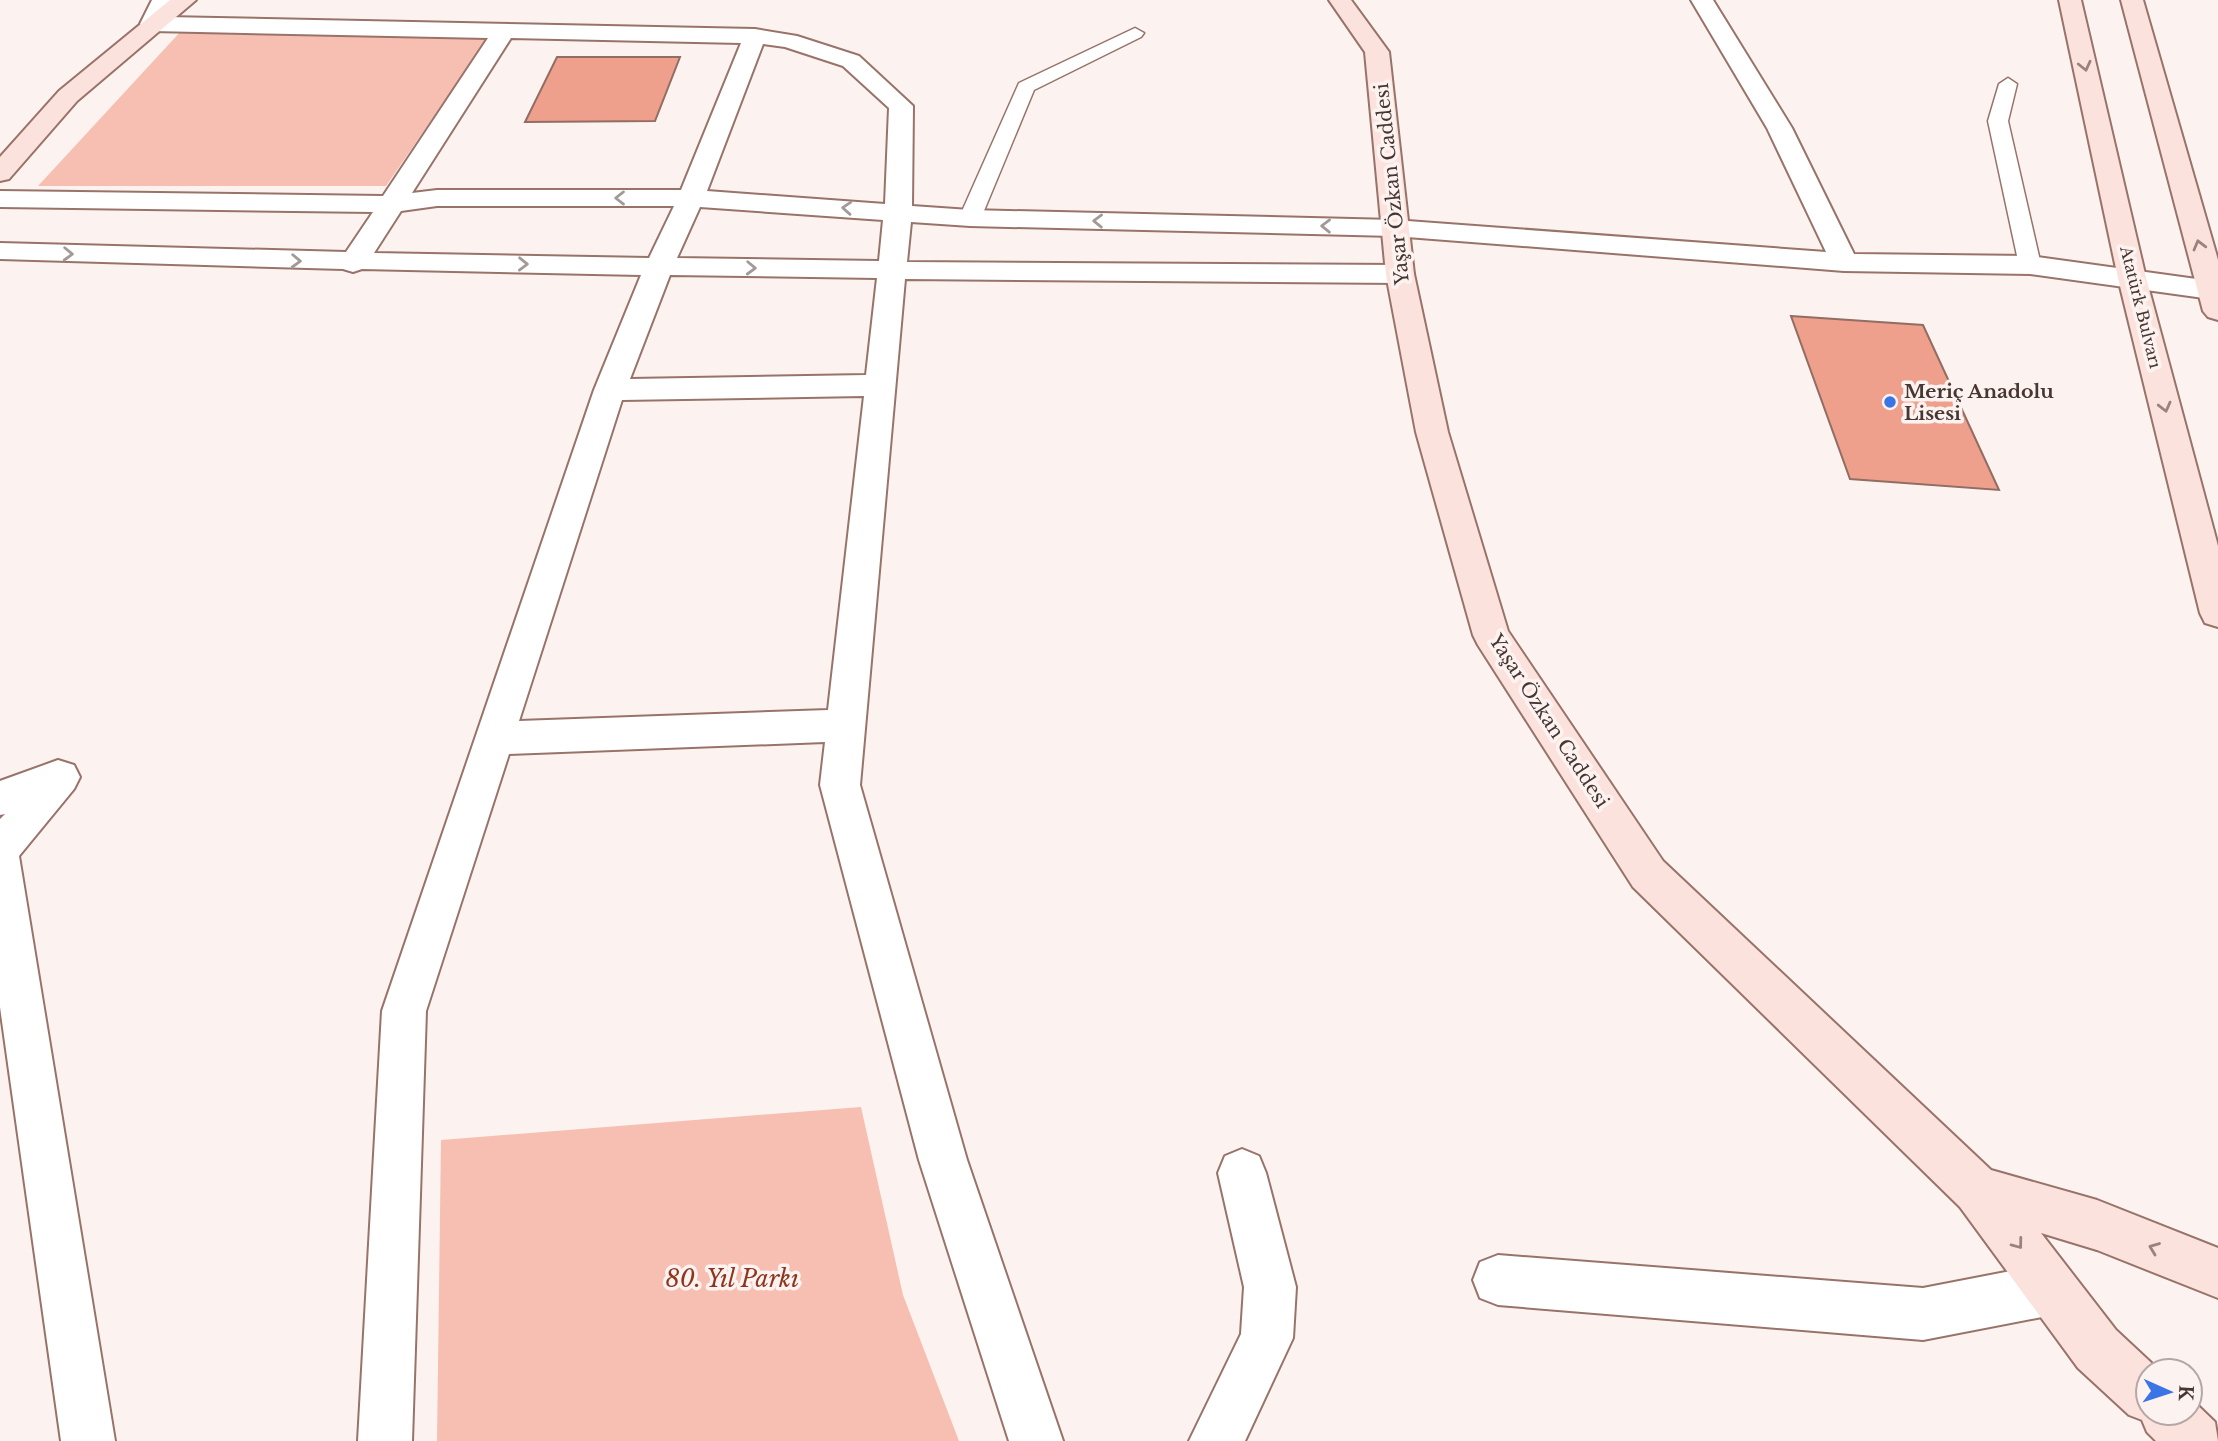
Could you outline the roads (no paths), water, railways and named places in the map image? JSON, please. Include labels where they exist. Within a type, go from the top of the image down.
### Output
[{"type":"main road","points":[[0,173],[68,96],[152,24],[185,0]]},
{"type":"main road","name":"Yaşar Özkan Caddesi","points":[[1340,0],[1377,52],[1400,274],[1432,432],[1491,635],[1648,874],[1977,1190],[2097,1349],[2134,1383]]},
{"type":"main road","name":"Atatürk Bulvarı","points":[[2070,0],[2133,278],[2218,613]]},
{"type":"main road","points":[[2132,0],[2214,300]]},
{"type":"main road","points":[[1977,1190],[2097,1225],[2218,1273]]},
{"type":"main road","points":[[2181,1427],[2196,1441]]},
{"type":"street","points":[[163,0],[152,24],[755,36],[789,41],[851,61],[901,106],[898,211],[840,785],[943,1160],[1036,1441]]},
{"type":"street","points":[[1702,0],[1734,47],[1814,191],[1844,262]]},
{"type":"street","points":[[337,27],[378,5]]},
{"type":"street","points":[[353,263],[504,31]]},
{"type":"street","points":[[385,1441],[404,1011],[610,390],[659,266],[691,198],[755,36]]},
{"type":"street","points":[[0,200],[389,204],[438,198],[691,198],[970,218],[1394,228],[1844,262],[2030,265],[2133,278],[2214,300]]},
{"type":"street","points":[[0,251],[353,263],[659,266],[892,272],[1400,274]]},
{"type":"street","points":[[610,390],[881,385]]},
{"type":"street","points":[[494,738],[846,725]]},
{"type":"street","points":[[0,798],[60,776],[0,849]]},
{"type":"street","points":[[0,859],[88,1441]]},
{"type":"street","points":[[1216,1441],[1267,1338],[1270,1287],[1242,1173]]},
{"type":"street","points":[[1498,1280],[1923,1314],[2052,1289]]},
{"type":"lane","points":[[970,218],[1027,87],[1135,33]]},
{"type":"lane","points":[[2008,85],[1998,121],[2030,265]]},
{"type":"place","name":"Meriç Anadolu Lisesi","points":[[1890,402]]},
{"type":"park label","name":"80. Yıl Parkı","points":[[732,1279]]}]
